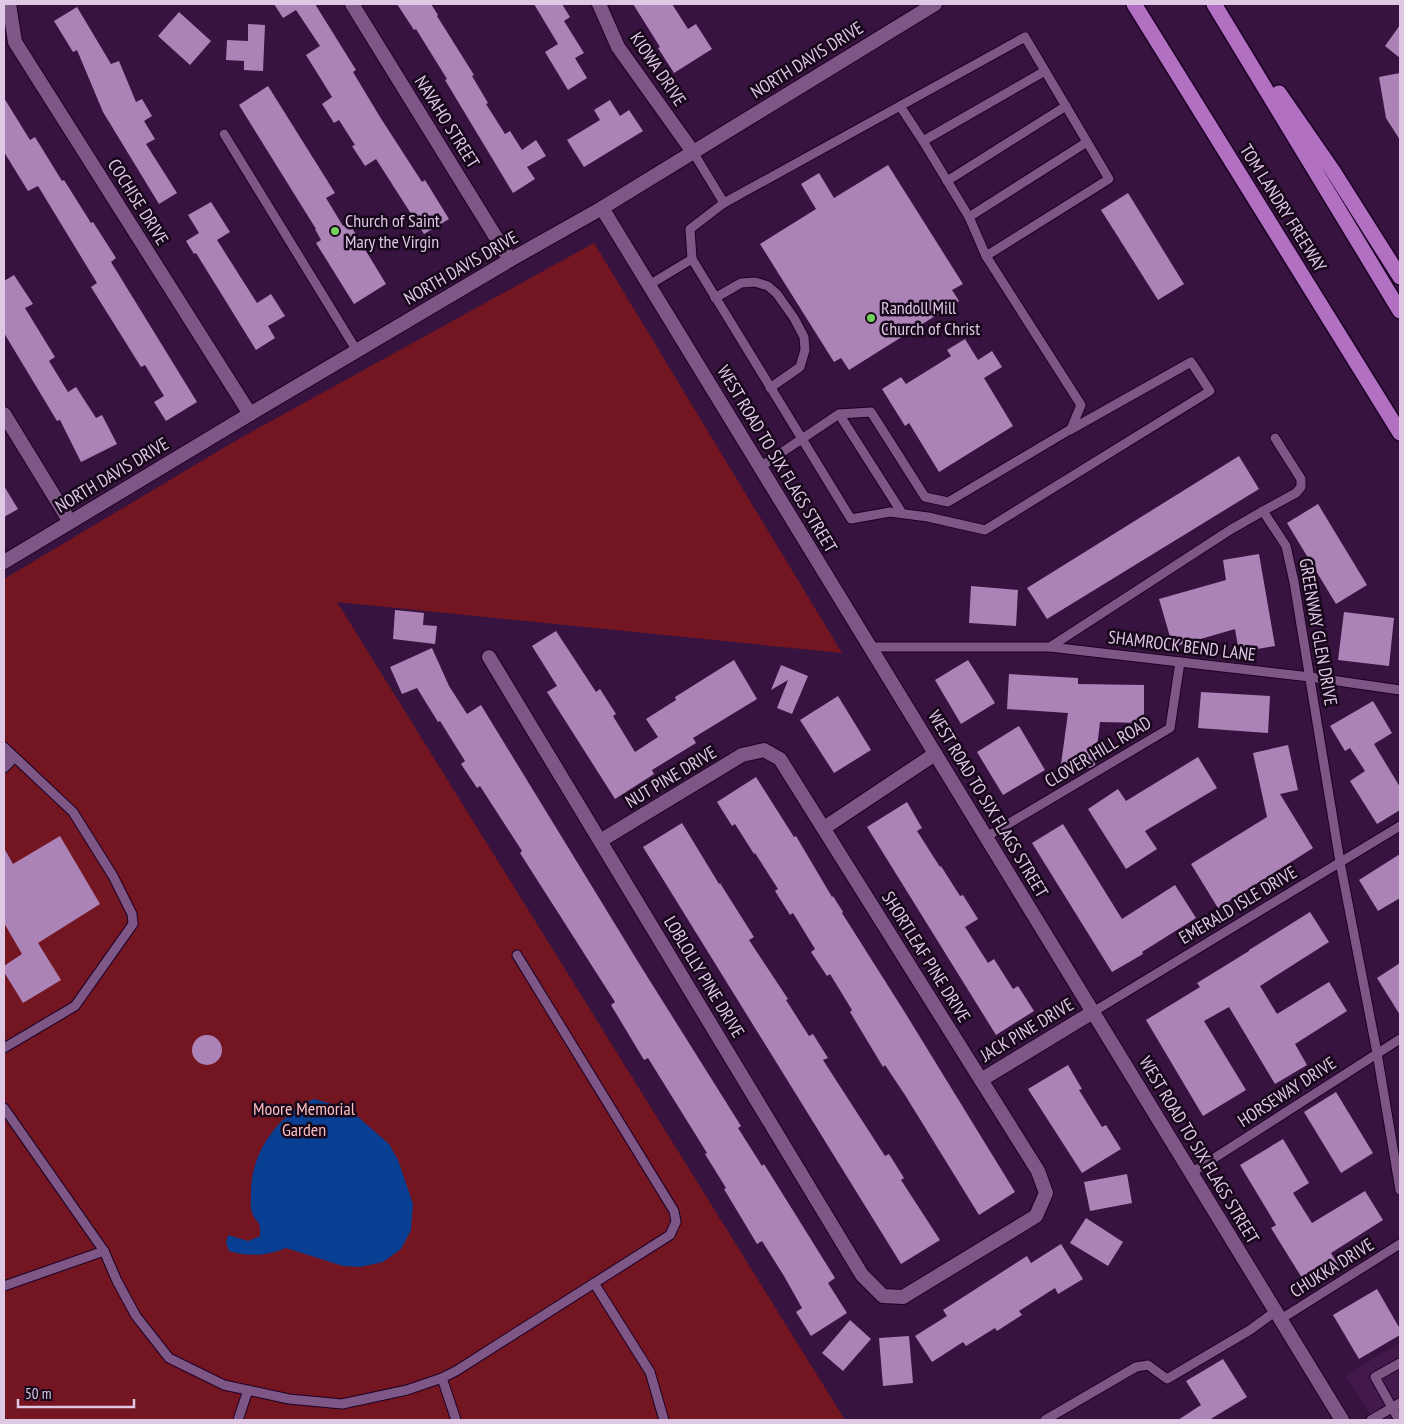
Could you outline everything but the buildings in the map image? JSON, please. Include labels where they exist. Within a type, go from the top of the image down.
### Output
[{"type":"highway","name":"TOM LANDRY FREEWAY","points":[[1134,4],[1400,433]]},
{"type":"highway","points":[[1216,4],[1333,171],[1400,278]]},
{"type":"highway","points":[[1216,4],[1400,311]]},
{"type":"street","name":"COCHISE DRIVE","points":[[9,4],[15,42],[250,414]]},
{"type":"street","name":"NAVAHO STREET","points":[[352,4],[510,260]]},
{"type":"street","name":"KIOWA DRIVE","points":[[599,4],[618,47],[693,152]]},
{"type":"street","name":"NORTH DAVIS DRIVE","points":[[4,562],[357,350],[602,208],[935,4]]},
{"type":"street","name":"WEST ROAD TO SIX FLAGS STREET","points":[[602,208],[1342,1420]]},
{"type":"street","points":[[4,414],[70,522]]},
{"type":"street","name":"LOBLOLLY PINE DRIVE","points":[[489,657],[862,1275],[883,1296],[903,1297],[1036,1216],[1046,1193]]},
{"type":"street","name":"NUT PINE DRIVE","points":[[600,841],[742,755],[764,750]]},
{"type":"street","name":"SHORTLEAF PINE DRIVE","points":[[764,750],[780,759],[824,828],[1038,1171],[1046,1193]]},
{"type":"street","points":[[824,828],[935,754]]},
{"type":"street","name":"JACK PINE DRIVE","points":[[981,1080],[1093,1012]]},
{"type":"lane","points":[[760,466],[801,439],[839,414],[872,412],[925,497],[948,502],[1191,362],[1210,391],[985,530],[928,516],[890,512],[851,519],[801,439],[692,259],[690,229],[724,203],[1025,37],[1109,179],[986,256]]},
{"type":"lane","points":[[923,141],[1045,71]]},
{"type":"lane","points":[[900,106],[969,217],[986,256],[1081,405],[1071,430],[1068,432]]},
{"type":"lane","points":[[947,181],[1066,106]]},
{"type":"lane","points":[[224,134],[357,350]]},
{"type":"lane","points":[[969,217],[1087,142]]},
{"type":"lane","points":[[693,152],[724,203]]},
{"type":"lane","points":[[649,285],[692,259]]},
{"type":"lane","points":[[716,298],[741,283],[756,282],[768,286],[777,294],[794,318],[804,337],[805,350],[800,366],[770,388]]},
{"type":"lane","points":[[839,414],[902,513]]},
{"type":"lane","points":[[870,647],[1050,647],[1230,530],[1296,493],[1301,487],[1301,479],[1275,438]]},
{"type":"lane","name":"GREENWAY GLEN DRIVE","points":[[1263,511],[1286,546],[1294,582],[1340,862],[1377,1054],[1400,1190]]},
{"type":"lane","name":"SHAMROCK BEND LANE","points":[[1050,647],[1310,677],[1400,690]]},
{"type":"lane","name":"CLOVER HILL ROAD","points":[[986,837],[1170,728],[1180,662]]},
{"type":"lane","points":[[4,747],[10,761],[4,768]]},
{"type":"lane","points":[[4,747],[73,812],[113,876],[132,914],[134,924],[75,1006],[4,1048]]},
{"type":"lane","name":"EMERALD ISLE DRIVE","points":[[1093,1012],[1400,826]]},
{"type":"lane","points":[[4,1108],[104,1251],[117,1281],[136,1316],[169,1358],[224,1385],[289,1398],[342,1404],[406,1390],[442,1378],[456,1371],[670,1235],[676,1222],[668,1202],[517,955]]},
{"type":"lane","name":"HORSEWAY DRIVE","points":[[1192,1173],[1400,1039]]},
{"type":"lane","name":"CHUKKA DRIVE","points":[[1045,1420],[1136,1367],[1148,1365],[1167,1379],[1400,1244]]},
{"type":"lane","points":[[4,1286],[104,1251]]},
{"type":"lane","points":[[594,1283],[650,1372],[664,1420]]},
{"type":"lane","points":[[1399,1420],[1375,1377],[1400,1363]]},
{"type":"lane","points":[[442,1378],[456,1420]]},
{"type":"lane","points":[[238,1420],[248,1390]]},
{"type":"lane","points":[[1371,1420],[1400,1403]]},
{"type":"shaded area","points":[[1400,1342],[1400,1420],[1373,1420],[1346,1376]]},
{"type":"green space","name":"Moore Memorial Garden","points":[[594,243],[842,653],[337,602],[845,1420],[4,1420],[4,579],[237,440]]},
{"type":"water","points":[[314,1099],[349,1109],[389,1144],[398,1160],[413,1204],[411,1230],[401,1249],[383,1262],[360,1267],[343,1266],[286,1248],[258,1255],[229,1251],[226,1243],[228,1235],[248,1241],[260,1236],[260,1226],[252,1212],[251,1200],[252,1177],[261,1149],[278,1125],[301,1106]]},
{"type":"place","name":"Church of Saint Mary the Virgin","points":[[335,231]]},
{"type":"place","name":"Randoll Mill Church of Christ","points":[[871,318]]}]
